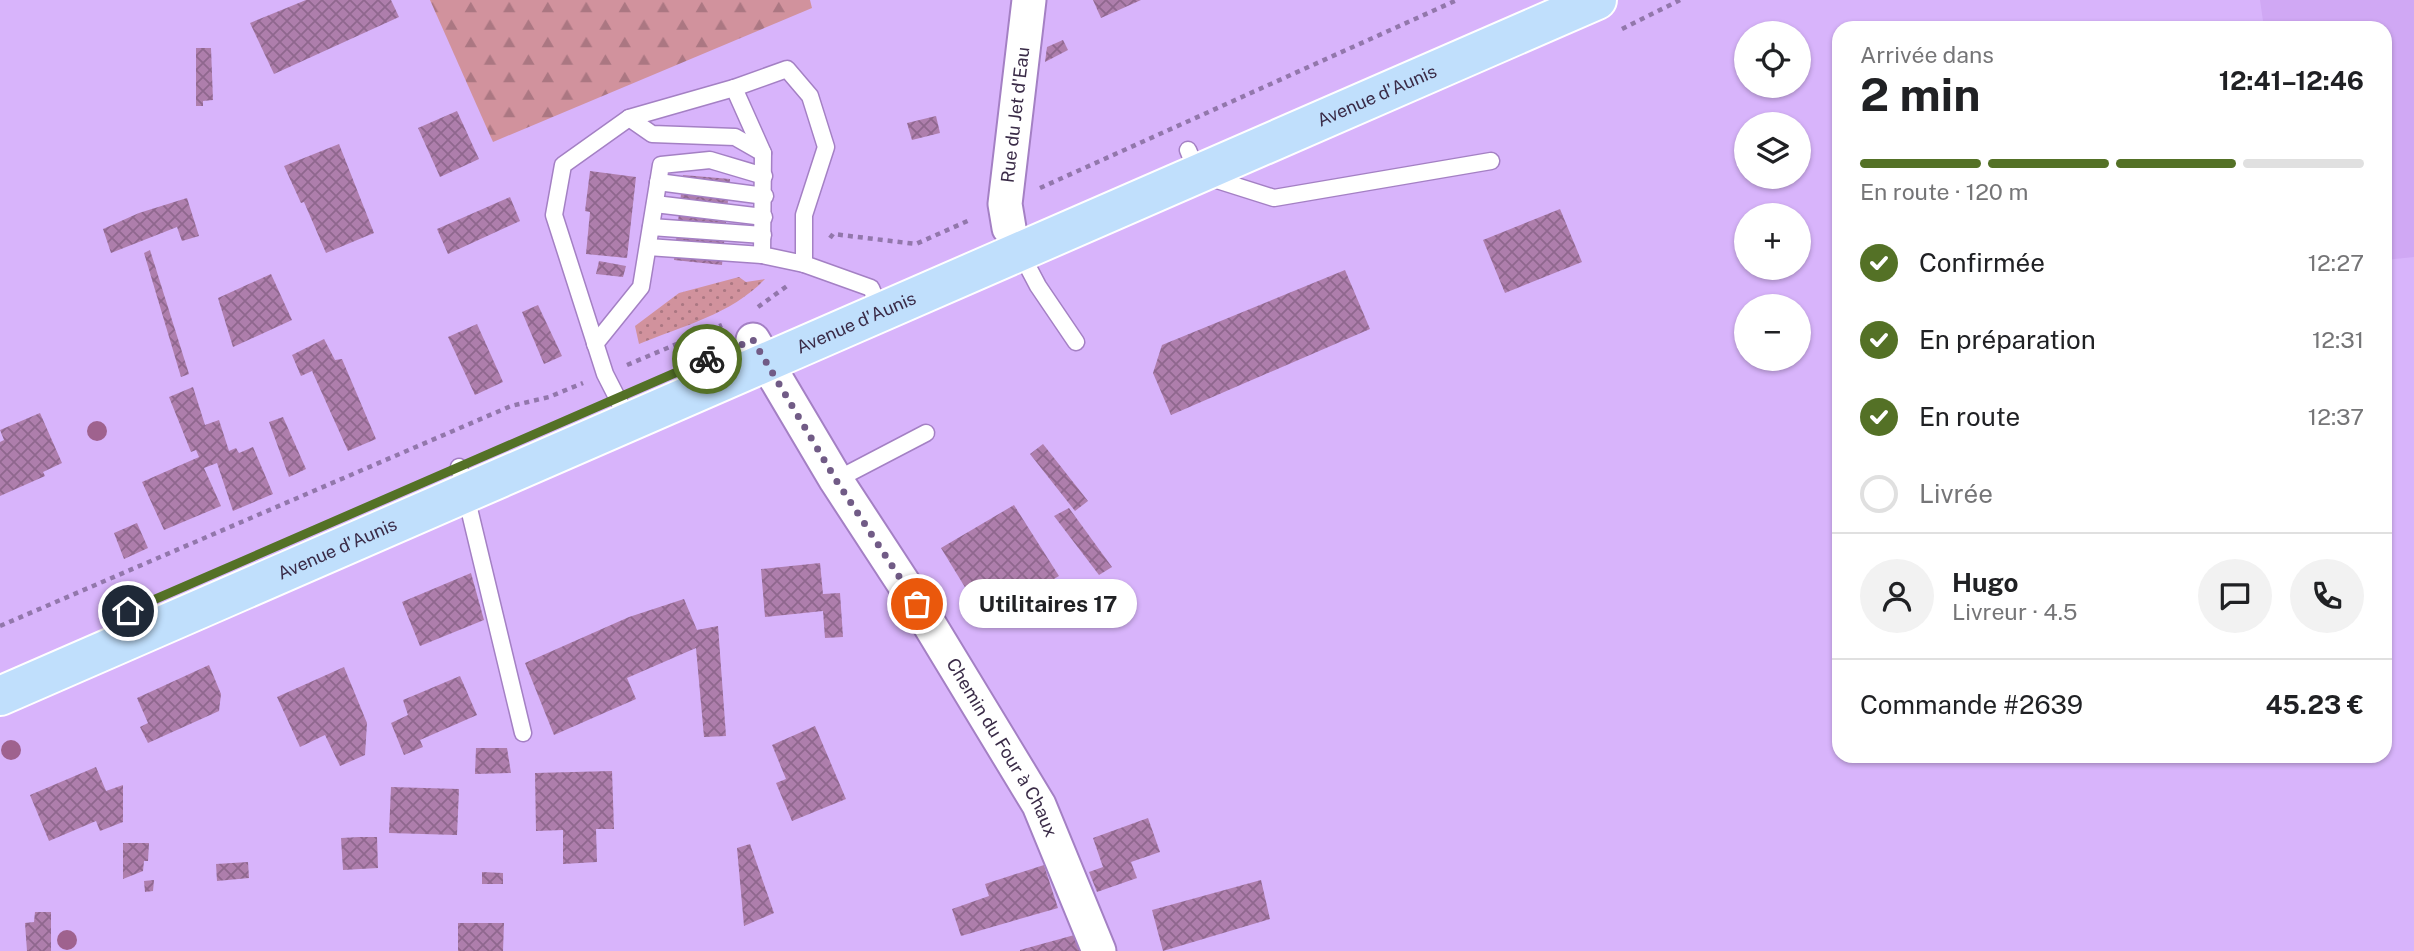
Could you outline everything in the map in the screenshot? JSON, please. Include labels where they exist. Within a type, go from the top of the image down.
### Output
[{"type":"main road","name":"Avenue d'Aunis","points":[[0,696],[463,480],[1193,162],[1534,0]]},
{"type":"main road","name":"Avenue d'Aunis","points":[[1193,162],[1597,0]]},
{"type":"main road","name":"Avenue d'Aunis","points":[[0,666],[463,480]]},
{"type":"street","name":"Rue du Jet d'Eau","points":[[1015,240],[1005,204],[1028,0]]},
{"type":"street","name":"Chemin du Four à Chaux","points":[[759,351],[836,480],[917,604],[1039,805],[1100,951]]},
{"type":"lane","points":[[623,410],[595,344],[554,215],[563,165],[629,118],[734,88],[788,69],[810,96],[826,147],[804,215],[804,264]]},
{"type":"lane","points":[[734,88],[763,153],[765,196],[762,255]]},
{"type":"lane","points":[[629,118],[652,134],[735,137],[763,153]]},
{"type":"lane","points":[[595,344],[642,287],[661,165],[710,160],[764,176]]},
{"type":"lane","points":[[1193,162],[1274,198],[1491,161]]},
{"type":"lane","points":[[658,182],[765,196]]},
{"type":"lane","points":[[655,204],[764,217]]},
{"type":"lane","points":[[651,227],[763,235]]},
{"type":"lane","points":[[1015,240],[1038,286],[1076,342]]},
{"type":"lane","points":[[648,247],[762,255],[804,264],[876,300]]},
{"type":"lane","points":[[836,480],[926,433]]},
{"type":"lane","points":[[463,480],[523,733]]},
{"type":"shaded area","points":[[2260,0],[2414,0],[2414,257],[2392,259],[2392,21],[2263,21]]},
{"type":"green space","points":[[430,0],[810,0],[812,8],[493,142]]},
{"type":"green space","points":[[739,277],[746,282],[765,279],[752,291],[722,310],[639,344],[635,326],[679,293]]},
{"type":"building","points":[[306,0],[391,0],[399,17],[274,74],[250,23]]},
{"type":"building","points":[[1093,0],[1141,0],[1101,18]]},
{"type":"building","points":[[1063,40],[1068,50],[1045,62],[1047,47]]},
{"type":"building","points":[[196,48],[211,48],[213,100],[203,101],[203,106],[196,106]]},
{"type":"building","points":[[457,111],[479,159],[440,177],[418,128]]},
{"type":"building","points":[[936,116],[940,133],[912,140],[907,123]]},
{"type":"building","points":[[339,144],[374,233],[326,253],[304,202],[301,203],[284,166]]},
{"type":"building","points":[[590,171],[636,177],[627,258],[586,254],[590,212],[585,211]]},
{"type":"building","points":[[683,175],[730,179],[722,265],[674,260]]},
{"type":"building","points":[[510,197],[520,221],[448,254],[437,229]]},
{"type":"building","points":[[187,198],[199,236],[182,241],[177,227],[111,253],[103,229],[139,213]]},
{"type":"building","points":[[1560,209],[1582,262],[1505,293],[1483,240]]},
{"type":"building","points":[[150,250],[189,374],[181,377],[144,253]]},
{"type":"building","points":[[599,261],[626,266],[623,277],[596,274]]},
{"type":"building","points":[[1345,270],[1370,329],[1171,415],[1153,373],[1162,345]]},
{"type":"building","points":[[271,274],[292,320],[233,347],[218,298]]},
{"type":"building","points":[[538,305],[562,356],[544,364],[522,312]]},
{"type":"building","points":[[477,324],[503,382],[475,395],[448,337]]},
{"type":"building","points":[[324,339],[335,360],[342,359],[376,439],[348,451],[312,371],[301,376],[292,355]]},
{"type":"building","points":[[193,387],[205,425],[219,420],[229,451],[236,448],[239,453],[253,447],[273,494],[233,511],[217,463],[204,468],[221,506],[164,530],[142,482],[199,457],[196,450],[191,452],[169,397]]},
{"type":"building","points":[[40,413],[62,463],[43,472],[45,476],[0,496],[0,442],[4,440],[0,430]]},
{"type":"building","points":[[283,417],[306,469],[289,477],[269,422]]},
{"type":"building","points":[[1043,444],[1088,501],[1075,511],[1030,454]]},
{"type":"building","points":[[1014,505],[1059,576],[985,620],[941,548]]},
{"type":"building","points":[[1069,508],[1112,567],[1099,575],[1054,516]]},
{"type":"building","points":[[137,523],[148,548],[124,559],[114,533]]},
{"type":"building","points":[[820,563],[823,594],[840,593],[843,637],[825,638],[823,611],[765,617],[761,569]]},
{"type":"building","points":[[471,573],[484,620],[420,646],[402,602]]},
{"type":"building","points":[[684,599],[697,630],[718,626],[726,736],[704,737],[696,648],[627,678],[636,699],[554,735],[525,663],[629,617]]},
{"type":"building","points":[[209,665],[221,694],[219,711],[148,743],[140,727],[148,723],[137,698]]},
{"type":"building","points":[[344,667],[367,723],[365,755],[340,766],[325,735],[300,747],[277,697]]},
{"type":"building","points":[[460,676],[477,715],[420,740],[423,747],[404,755],[391,723],[408,715],[403,700]]},
{"type":"building","points":[[815,726],[846,799],[792,821],[776,783],[786,779],[772,745]]},
{"type":"building","points":[[476,748],[507,748],[511,773],[475,774]]},
{"type":"building","points":[[96,767],[106,791],[123,785],[123,822],[100,831],[96,821],[49,841],[30,795]]},
{"type":"building","points":[[612,771],[614,829],[596,829],[597,862],[563,864],[563,830],[536,831],[535,773]]},
{"type":"building","points":[[391,787],[459,789],[457,835],[389,833]]},
{"type":"building","points":[[1148,818],[1160,852],[1131,862],[1137,878],[1097,892],[1089,872],[1103,867],[1093,838]]},
{"type":"building","points":[[377,837],[378,868],[343,870],[341,838]]},
{"type":"building","points":[[123,843],[149,843],[148,861],[144,861],[143,871],[123,879]]},
{"type":"building","points":[[750,844],[774,913],[744,926],[737,848]]},
{"type":"building","points":[[248,862],[249,878],[217,881],[216,864]]},
{"type":"building","points":[[1044,865],[1058,908],[961,936],[952,909],[989,896],[985,884]]},
{"type":"building","points":[[482,872],[503,873],[503,884],[482,884]]},
{"type":"building","points":[[154,880],[153,891],[145,892],[144,881]]},
{"type":"building","points":[[1261,880],[1270,919],[1163,951],[1152,910]]},
{"type":"building","points":[[35,912],[51,912],[51,951],[27,951],[25,923],[34,922]]},
{"type":"building","points":[[458,923],[504,923],[503,951],[458,951]]},
{"type":"building","points":[[1078,934],[1082,951],[1020,951],[1020,950]]},
{"type":"way so far","points":[[707,359],[753,340],[836,480],[917,604]]},
{"type":"place","name":"Utilitaires 17","points":[[917,604]]},
{"type":"route","points":[[128,611],[707,359]]}]
